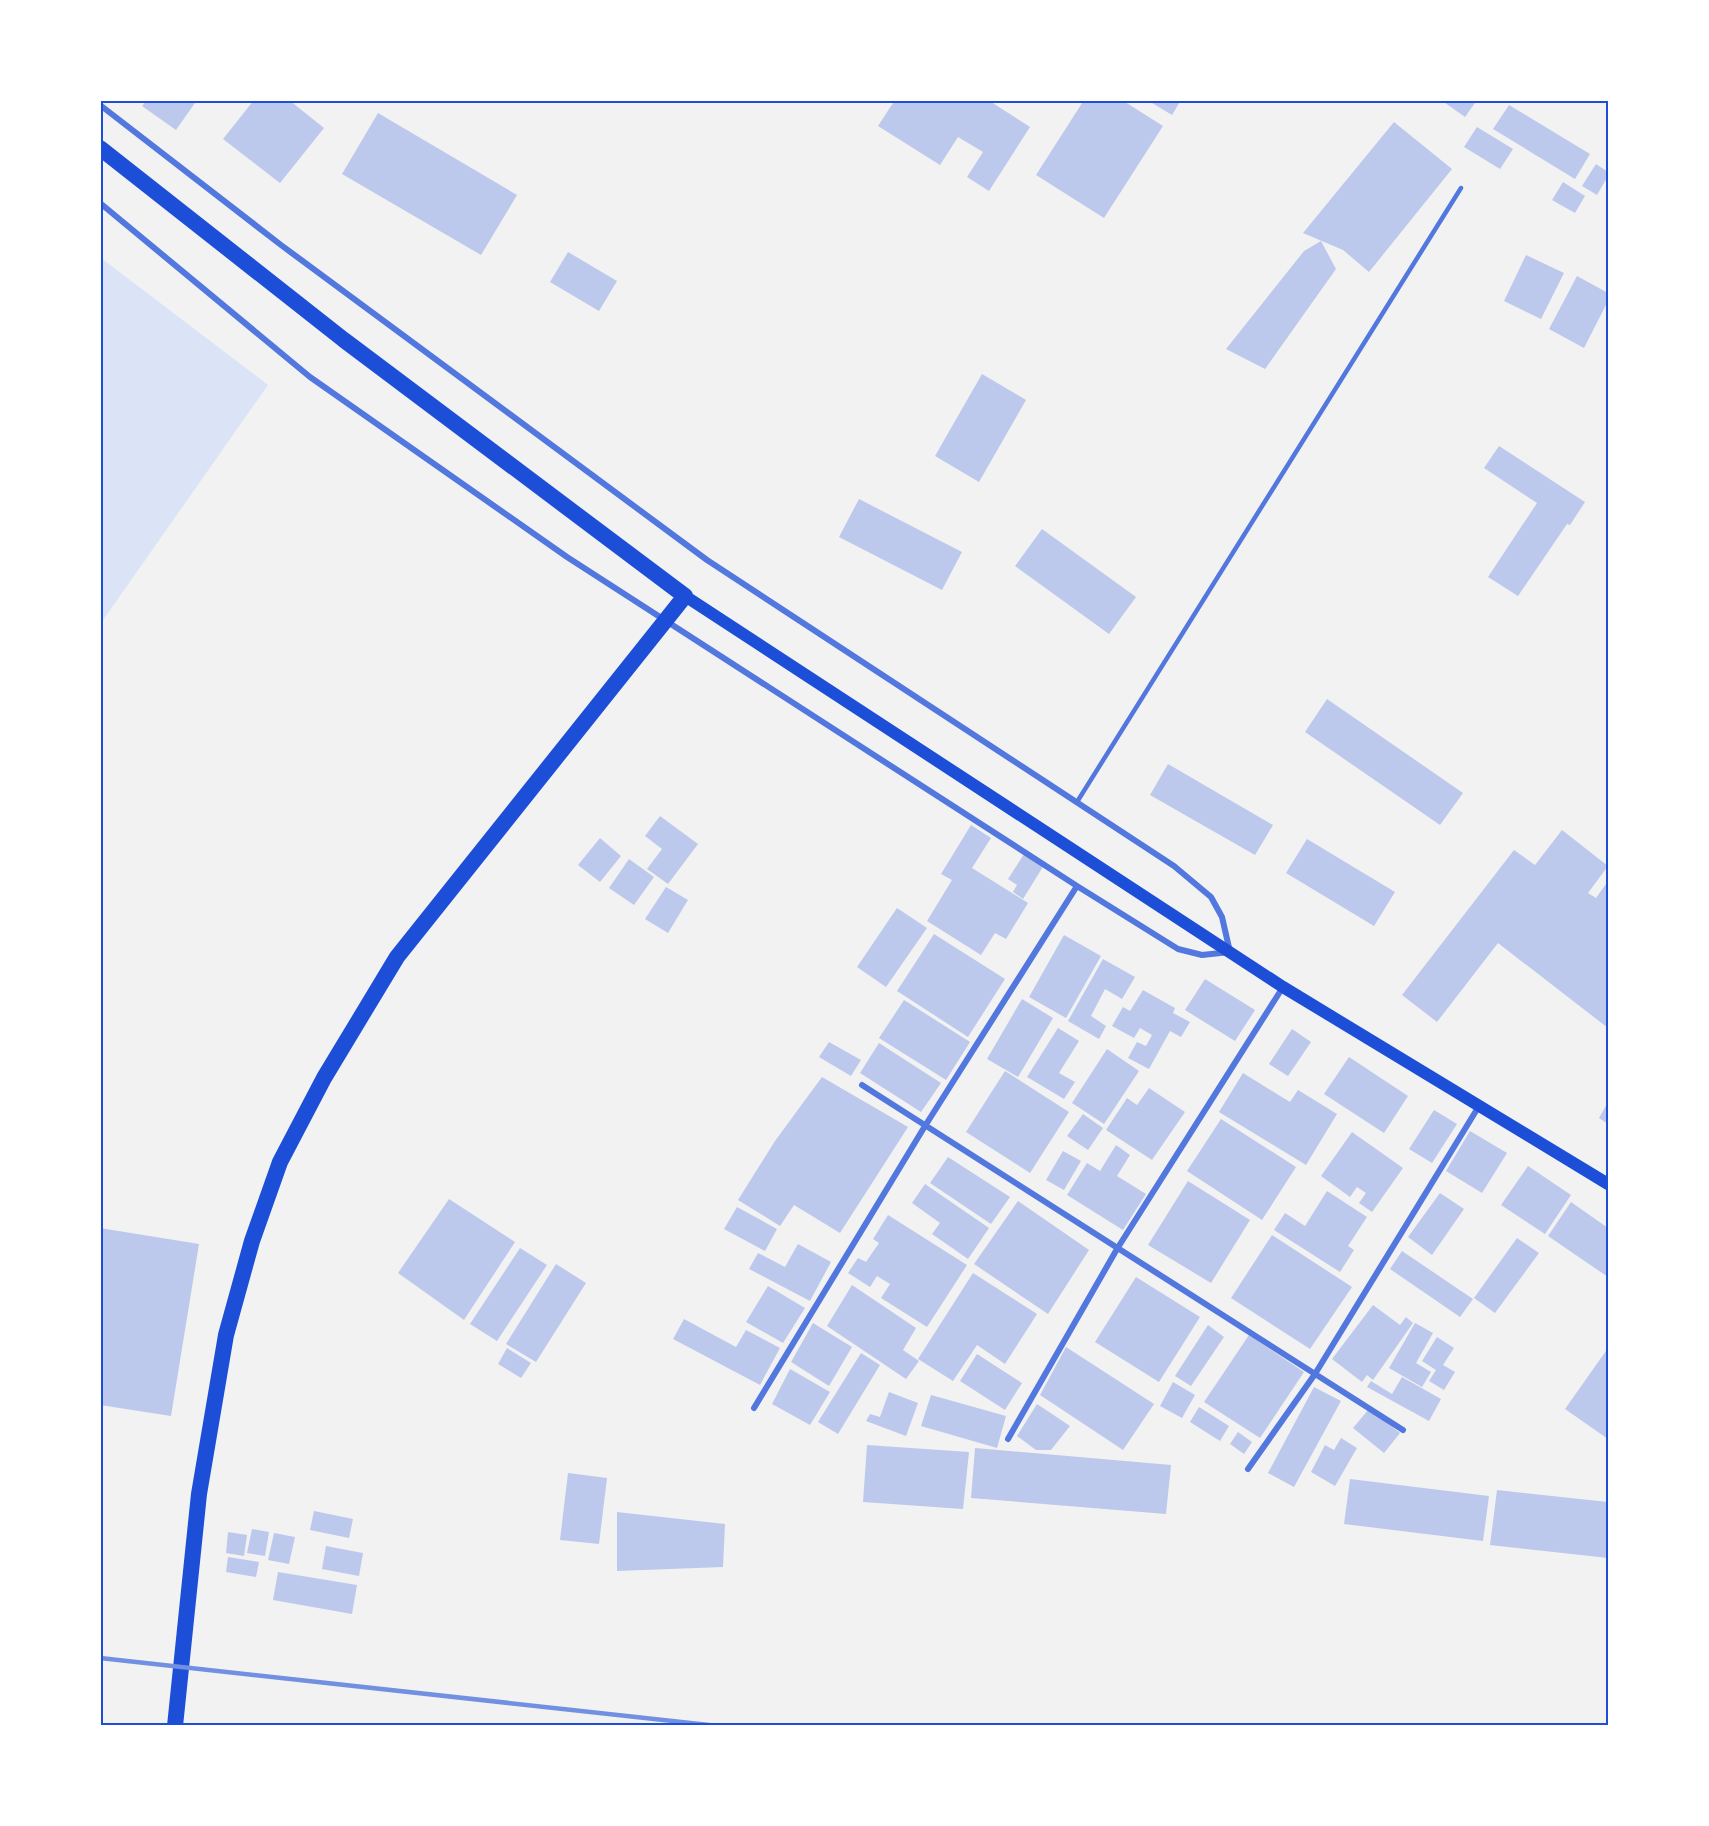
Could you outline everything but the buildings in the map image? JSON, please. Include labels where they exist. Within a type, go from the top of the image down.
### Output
[{"type":"highway","points":[[100,148],[344,340],[685,596],[397,957],[324,1078],[280,1162],[252,1241],[226,1335],[199,1494],[175,1725]]},
{"type":"main road","points":[[685,596],[1283,987],[1608,1184]]},
{"type":"street","points":[[100,105],[281,245],[706,560],[1174,866],[1211,897],[1222,917],[1230,952],[1202,955],[1178,949],[567,557],[319,384],[100,203]]},
{"type":"street","points":[[754,1408],[925,1126],[1077,886]]},
{"type":"street","points":[[1008,1439],[1117,1249],[1283,987]]},
{"type":"street","points":[[862,1085],[1403,1430]]},
{"type":"street","points":[[1248,1469],[1315,1374],[1479,1106]]},
{"type":"lane","points":[[1077,802],[1461,188]]},
{"type":"shaded area","points":[[101,258],[268,385],[101,623]]},
{"type":"railway","points":[[100,1658],[718,1726]]}]
